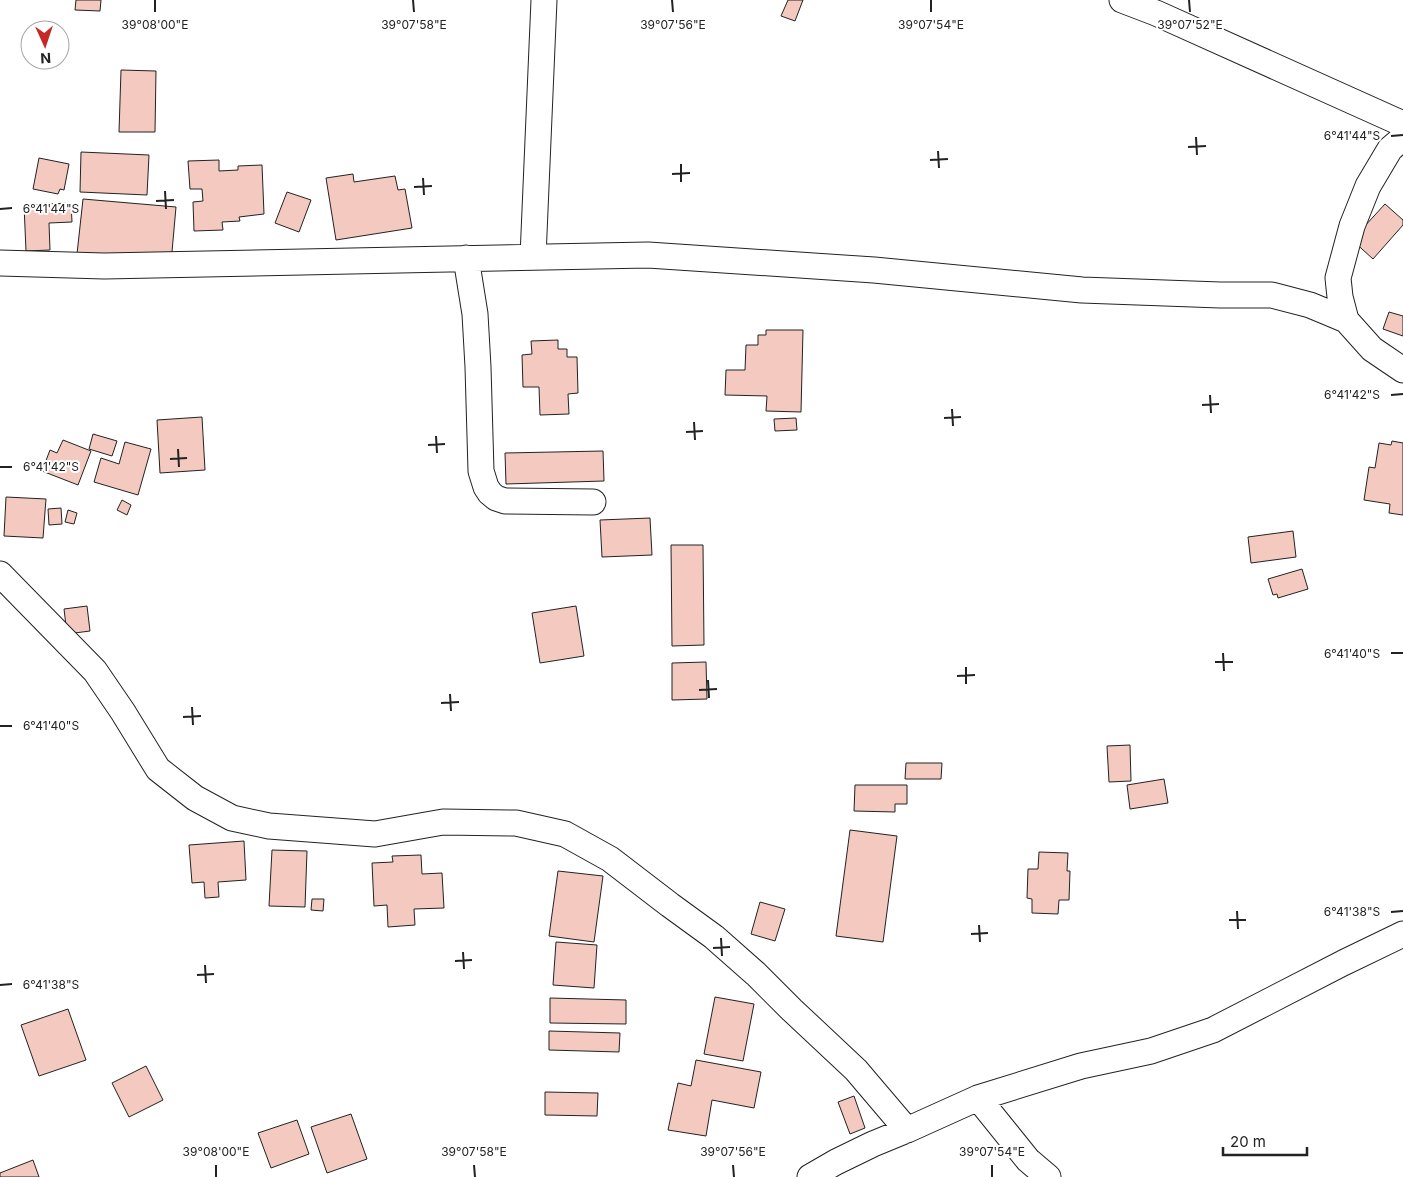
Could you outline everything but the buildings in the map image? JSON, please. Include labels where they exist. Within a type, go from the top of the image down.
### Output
[{"type":"street","points":[[533,257],[544,0]]},
{"type":"street","points":[[1122,0],[1156,13],[1403,124]]},
{"type":"street","points":[[1346,320],[1340,297],[1338,278],[1352,226],[1368,186],[1390,149],[1403,138]]},
{"type":"street","points":[[0,264],[104,266],[648,255],[874,270],[1082,290],[1272,295],[1310,305],[1346,320],[1372,348],[1403,370]]},
{"type":"street","points":[[466,258],[475,314],[481,471],[486,487],[490,494],[505,501],[593,502]]},
{"type":"street","points":[[0,574],[95,671],[158,769],[195,798],[232,818],[269,826],[374,834],[443,822],[516,823],[565,834],[610,859],[670,906],[714,937],[756,974],[856,1070],[907,1130]]},
{"type":"street","points":[[810,1177],[837,1169],[873,1144],[978,1098],[1081,1066],[1151,1051],[1213,1030],[1403,934]]},
{"type":"street","points":[[978,1098],[1028,1160],[1048,1177]]}]
